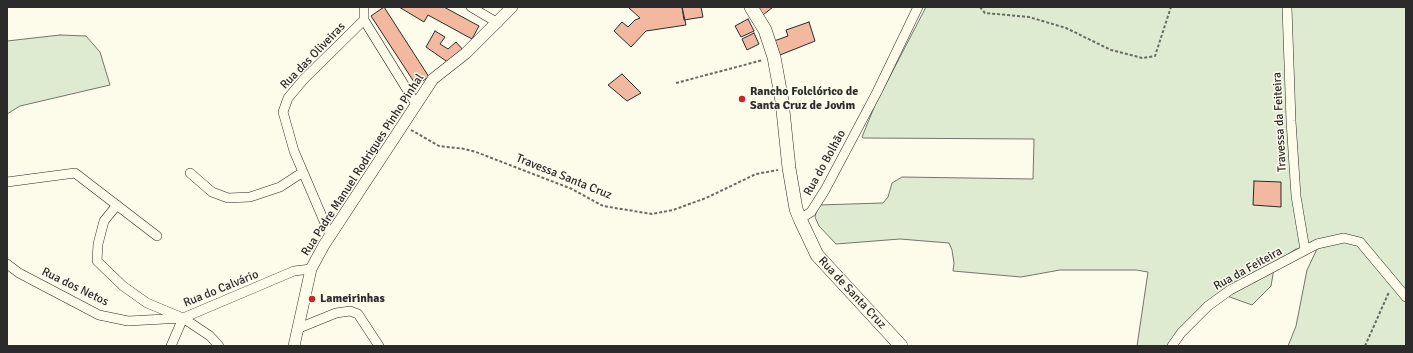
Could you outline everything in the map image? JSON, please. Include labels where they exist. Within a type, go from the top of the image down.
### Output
[{"type":"main road","name":"Rua de Santa Cruz","points":[[751,7],[765,30],[774,57],[782,101],[789,168],[796,209],[800,219],[817,255],[901,346]]},
{"type":"street","points":[[364,7],[364,20],[416,104]]},
{"type":"street","points":[[471,7],[498,23]]},
{"type":"street","name":"Rua Padre Manuel Rodrigues Pinho Pinhal","points":[[294,346],[311,269],[330,235],[433,79],[466,53],[498,23],[512,7]]},
{"type":"street","name":"Rua do Bolhão","points":[[800,219],[811,212],[825,190],[878,92],[918,7]]},
{"type":"street","name":"Travessa da Feiteira","points":[[1287,7],[1291,121],[1302,236],[1305,250]]},
{"type":"street","name":"Rua das Oliveiras","points":[[330,235],[294,152],[283,112],[288,98],[304,79],[364,20]]},
{"type":"street","points":[[190,172],[212,192],[228,198],[250,197],[280,187],[303,172]]},
{"type":"street","points":[[7,182],[75,173],[157,236]]},
{"type":"street","points":[[117,205],[104,221],[98,244],[97,261],[123,286],[147,303],[184,318],[171,346]]},
{"type":"street","name":"Rua da Feiteira","points":[[1172,346],[1181,333],[1208,306],[1230,290],[1317,244],[1344,238],[1360,242],[1392,278],[1406,297]]},
{"type":"street","name":"Rua dos Netos","points":[[7,264],[19,273],[99,315],[128,321],[184,318]]},
{"type":"street","name":"Rua do Calvário","points":[[184,318],[294,271],[311,269]]},
{"type":"street","points":[[299,328],[336,314],[350,311],[358,314],[379,346]]},
{"type":"street","name":"Rua do Calvário","points":[[184,318],[210,336],[219,346]]},
{"type":"path","points":[[980,7],[985,13],[1029,17],[1066,28],[1111,50],[1142,58],[1155,56],[1171,7]]},
{"type":"path","points":[[676,83],[774,57]]},
{"type":"path","name":"Travessa Santa Cruz","points":[[403,125],[439,146],[465,149],[476,152],[572,189],[603,206],[652,214],[673,210],[700,200],[756,174],[789,168]]},
{"type":"path","points":[[1365,346],[1388,298],[1392,278]]},
{"type":"green space","points":[[926,7],[1406,7],[1406,346],[1288,346],[1296,326],[1307,270],[1317,249],[1296,249],[1278,261],[1274,269],[1271,286],[1252,305],[1227,296],[1210,305],[1170,346],[1137,346],[1148,272],[1136,270],[1060,270],[1021,277],[953,271],[954,263],[952,250],[949,243],[900,239],[836,244],[819,226],[815,217],[818,205],[883,203],[888,197],[892,183],[902,177],[1033,179],[1034,139],[862,137],[875,105]]},
{"type":"green space","points":[[60,35],[86,36],[100,52],[110,85],[20,106],[7,114],[7,41]]},
{"type":"building","points":[[384,7],[429,77],[416,85],[371,16]]},
{"type":"building","points":[[399,7],[444,7],[479,26],[472,39],[428,15],[424,22]]},
{"type":"building","points":[[628,7],[682,7],[686,25],[646,31],[631,47],[614,31],[622,22],[628,27],[635,20],[640,18]]},
{"type":"building","points":[[682,7],[701,7],[703,17],[684,20]]},
{"type":"building","points":[[757,7],[773,7],[763,15]]},
{"type":"building","points":[[748,19],[754,31],[741,37],[735,26]]},
{"type":"building","points":[[809,22],[815,41],[780,55],[774,41],[788,36],[786,30]]},
{"type":"building","points":[[435,31],[445,37],[440,44],[448,49],[456,42],[465,52],[449,63],[426,47]]},
{"type":"building","points":[[754,33],[759,44],[747,50],[742,39]]},
{"type":"building","points":[[622,74],[641,93],[627,101],[608,85]]},
{"type":"building","points":[[1254,181],[1281,182],[1281,207],[1253,205]]},
{"type":"place","name":"Rancho Folclórico de Santa Cruz de Jovim","points":[[742,99]]},
{"type":"place","name":"Lameirinhas","points":[[312,299]]}]
